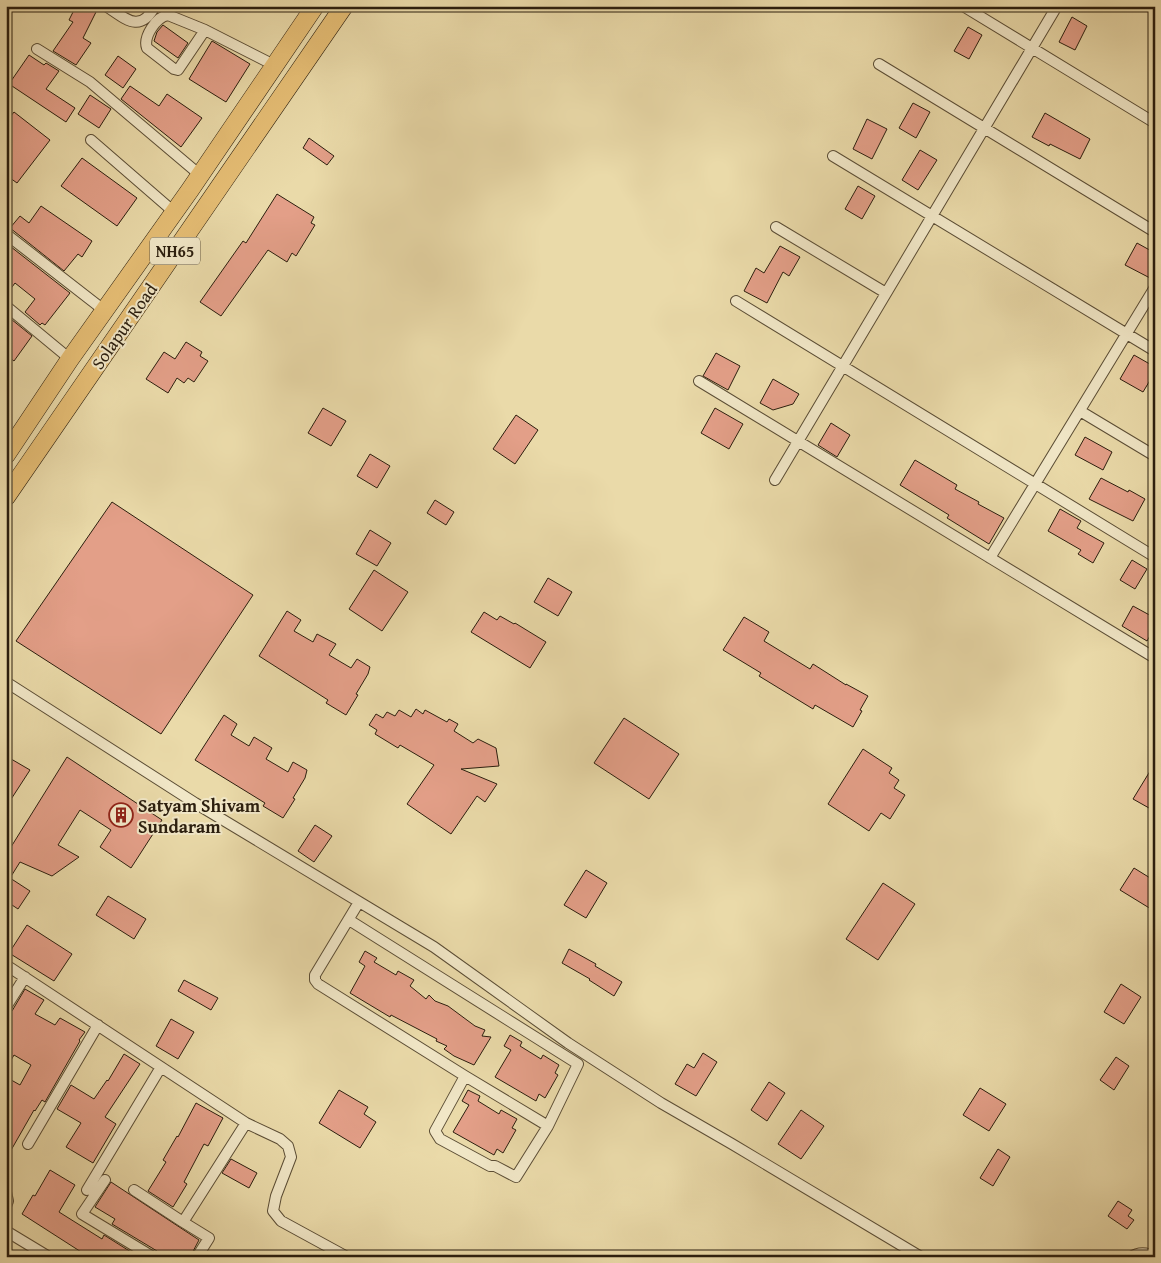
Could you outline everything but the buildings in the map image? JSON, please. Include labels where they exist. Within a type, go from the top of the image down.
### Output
[{"type":"highway","name":"Solapur Road","points":[[6,455],[70,359],[200,175],[315,6]]},
{"type":"highway","name":"Solapur Road","points":[[6,497],[344,6]]},
{"type":"street","points":[[106,6],[132,22],[139,22],[147,18],[155,6]]},
{"type":"street","points":[[963,6],[1155,123]]},
{"type":"street","points":[[775,480],[1057,6]]},
{"type":"street","points":[[205,30],[178,70],[147,48],[146,45],[146,40],[154,25],[164,15],[172,16],[205,30],[274,65]]},
{"type":"street","points":[[37,49],[90,82],[200,175]]},
{"type":"street","points":[[879,64],[1155,232]]},
{"type":"street","points":[[92,140],[174,212]]},
{"type":"street","points":[[833,156],[1155,351]]},
{"type":"street","points":[[776,227],[886,293]]},
{"type":"street","points":[[6,234],[105,311]]},
{"type":"street","points":[[990,558],[1155,288]]},
{"type":"street","points":[[736,301],[1155,557]]},
{"type":"street","points":[[6,306],[70,359]]},
{"type":"street","points":[[700,381],[1155,658]]},
{"type":"street","points":[[1080,411],[1155,456]]},
{"type":"street","points":[[6,682],[195,803],[434,947],[568,1043],[661,1103],[921,1257]]},
{"type":"street","points":[[359,902],[315,975],[314,980],[548,1126]]},
{"type":"street","points":[[349,920],[578,1064]]},
{"type":"street","points":[[6,964],[246,1123],[280,1139],[288,1146],[292,1157],[276,1196],[273,1211],[281,1221],[347,1257]]},
{"type":"street","points":[[6,1007],[25,977]]},
{"type":"street","points":[[28,1144],[98,1025]]},
{"type":"street","points":[[568,1043],[578,1064]]},
{"type":"street","points":[[466,1076],[435,1131],[440,1139],[490,1166],[495,1166],[516,1177],[548,1126],[578,1064]]},
{"type":"street","points":[[87,1190],[161,1066]]},
{"type":"street","points":[[183,1222],[246,1123]]},
{"type":"street","points":[[105,1180],[82,1214],[153,1257]]},
{"type":"street","points":[[134,1190],[209,1238],[197,1257]]},
{"type":"street","points":[[6,1192],[8,1200],[6,1206]]},
{"type":"street","points":[[6,1231],[49,1257]]},
{"type":"street","points":[[1131,1257],[1136,1253],[1150,1254],[1155,1257]]},
{"type":"place","name":"Satyam Shivam Sundaram","points":[[121,815]]}]
